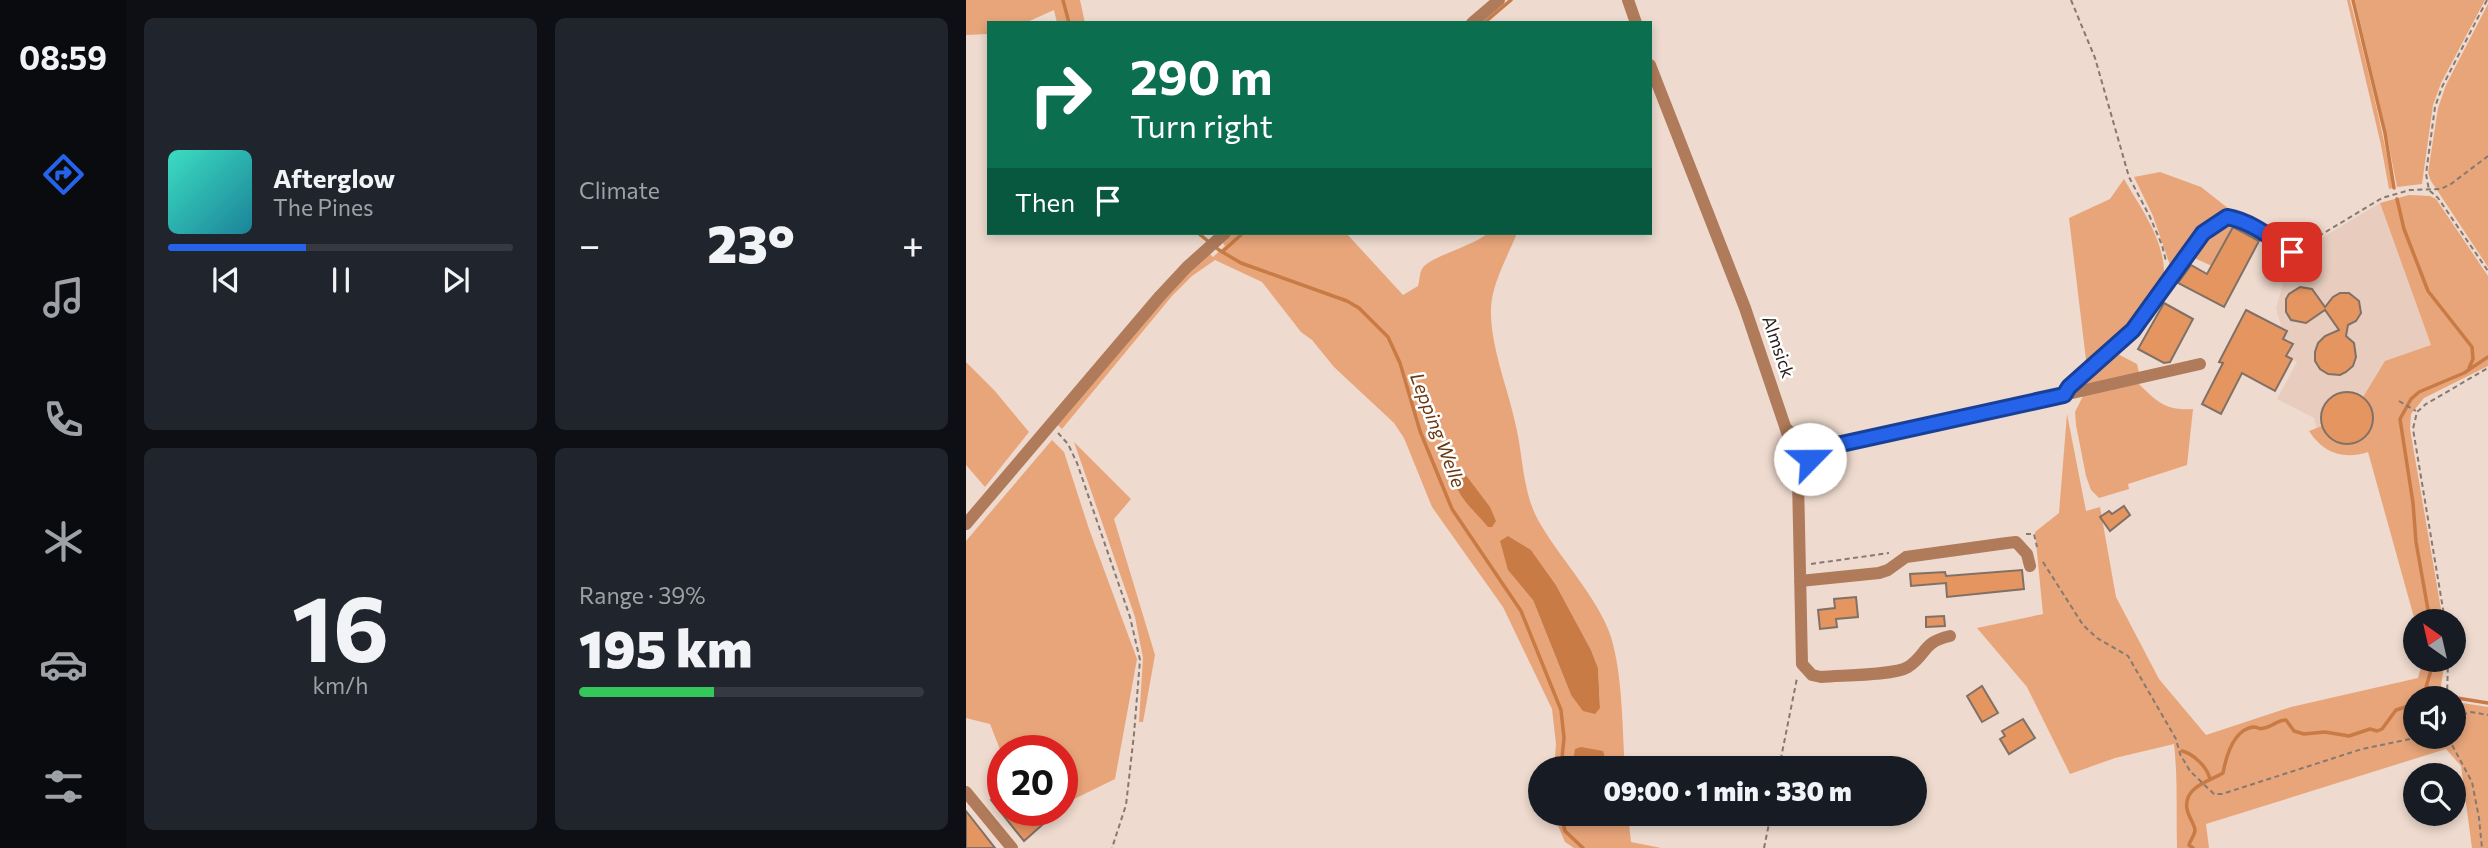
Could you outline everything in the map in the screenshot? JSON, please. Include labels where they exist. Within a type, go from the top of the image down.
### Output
[{"type":"street","points":[[1474,21],[1499,0]]},
{"type":"street","points":[[1628,0],[1635,21]]},
{"type":"street","name":"Almsick","points":[[1652,70],[1745,308],[1795,456],[1798,480],[1801,660]]},
{"type":"street","points":[[2064,395],[2069,387],[2133,330],[2203,233],[2227,217],[2259,230],[2292,252]]},
{"type":"street","points":[[966,524],[1160,296],[1222,235]]},
{"type":"street","points":[[1787,429],[1807,445],[1823,448],[2200,363]]},
{"type":"street","points":[[1798,480],[1802,469],[1823,448]]},
{"type":"street","points":[[1800,581],[1879,573],[1888,570],[1906,556],[2016,542],[2036,564]]},
{"type":"street","points":[[1801,660],[1806,671],[1812,676],[1897,671],[1910,665],[1927,645],[1950,636]]},
{"type":"street","points":[[966,792],[1012,848]]},
{"type":"path","points":[[2071,0],[2095,58],[2129,177],[2162,245],[2168,272],[2164,289]]},
{"type":"path","points":[[2487,0],[2442,87],[2435,107],[2426,174],[2429,190],[2438,198],[2488,271]]},
{"type":"path","points":[[2292,252],[2382,198],[2401,191],[2441,189],[2488,156]]},
{"type":"path","points":[[2443,609],[2413,429],[2417,412],[2438,396],[2488,368]]},
{"type":"path","points":[[2399,401],[2417,412]]},
{"type":"path","points":[[1049,425],[1068,444],[1077,463],[1130,617],[1140,660],[1135,734],[1126,805],[1112,848]]},
{"type":"path","points":[[2017,536],[2034,534],[2038,548]]},
{"type":"path","points":[[1800,566],[1889,553]]},
{"type":"path","points":[[2036,564],[2083,625],[2097,638],[2128,656],[2176,739],[2180,754],[2190,771],[2214,794],[2222,794],[2362,749],[2403,741]]},
{"type":"path","points":[[1781,756],[1801,660]]},
{"type":"path","points":[[2466,713],[2488,715]]},
{"type":"path","points":[[2454,749],[2472,782],[2482,848]]},
{"type":"path","points":[[1764,848],[1768,826]]},
{"type":"shaded area","points":[[966,0],[1080,0],[1085,21],[1057,21],[1054,10],[1029,21],[987,21],[987,34],[966,35]]},
{"type":"shaded area","points":[[2347,0],[2350,0],[2379,117],[2393,188],[2389,189],[2381,145]]},
{"type":"shaded area","points":[[2355,0],[2485,0],[2441,83],[2433,105],[2422,184],[2397,187]]},
{"type":"shaded area","points":[[2488,4],[2488,267],[2428,173],[2438,108],[2446,85]]},
{"type":"shaded area","points":[[2160,172],[2201,187],[2238,216],[2219,220],[2233,227],[2212,266],[2192,257],[2178,283],[2153,216],[2134,177]]},
{"type":"shaded area","points":[[2124,179],[2156,236],[2163,260],[2162,284],[2145,310],[2087,368],[2069,218],[2110,199]]},
{"type":"shaded area","points":[[2409,195],[2436,199],[2488,276],[2488,366],[2424,398],[2411,414],[2410,429],[2441,609],[2412,609],[2368,452],[2350,455],[2334,453],[2321,445],[2309,431],[2322,426],[2331,438],[2341,443],[2352,443],[2362,438],[2369,431],[2373,420],[2371,409],[2363,397],[2385,361],[2431,345],[2380,203]]},
{"type":"shaded area","points":[[2380,203],[2431,345],[2366,400],[2373,411],[2371,429],[2363,439],[2344,444],[2333,440],[2322,427],[2316,428],[2314,418],[2277,399],[2297,362],[2269,347],[2281,325],[2276,309],[2290,257]]},
{"type":"shaded area","points":[[1227,235],[1348,235],[1403,295],[1418,286],[1422,269],[1433,260],[1485,235],[1516,235],[1497,279],[1492,299],[1491,322],[1496,351],[1518,434],[1533,509],[1546,534],[1588,593],[1611,637],[1620,685],[1624,756],[1555,756],[1552,709],[1503,607],[1432,507],[1404,438],[1394,423],[1301,332],[1262,282],[1215,260],[1192,276],[1172,296],[1062,429],[1057,424],[1142,323],[1208,252],[1213,257],[1225,246],[1221,240]],"holes":[[[1531,550],[1556,585],[1598,668],[1600,707],[1571,695],[1533,600]]]},
{"type":"shaded area","points":[[2114,352],[2137,364],[2139,373],[2071,392]]},
{"type":"shaded area","points":[[966,362],[1029,432],[985,487],[966,465]]},
{"type":"shaded area","points":[[2137,382],[2150,395],[2168,406],[2193,409],[2187,465],[2128,484],[2129,489],[2099,498],[2091,490],[2086,476],[2075,412],[2083,396]]},
{"type":"shaded area","points":[[2067,414],[2086,511],[2100,507],[2116,597],[2159,679],[2206,735],[2291,707],[2418,678],[2420,672],[2443,672],[2441,686],[2403,686],[2403,749],[2446,749],[2206,824],[2209,848],[2177,848],[2174,744],[2115,758],[2070,774],[2027,687],[1977,628],[2043,614],[2035,532],[2059,513]]},
{"type":"shaded area","points":[[1052,440],[1064,452],[1137,659],[1115,779],[1078,797],[1078,735],[994,735],[990,724],[966,718],[966,541]]},
{"type":"shaded area","points":[[1074,442],[1131,499],[1114,519],[1155,655],[1143,722],[1139,722],[1143,658],[1135,617]]},
{"type":"shaded area","points":[[1465,474],[1490,507],[1496,521],[1492,527],[1488,527],[1458,491],[1456,478]]},
{"type":"shaded area","points":[[1508,536],[1531,550],[1556,585],[1591,650],[1598,668],[1600,708],[1595,714],[1583,711],[1571,695],[1533,600],[1508,570],[1500,541]]},
{"type":"shaded area","points":[[2466,704],[2488,707],[2488,848],[2472,848],[2466,803],[2466,763],[2458,763],[2446,749],[2466,749]]},
{"type":"shaded area","points":[[1581,747],[1603,751],[1604,756],[1574,756],[1575,749]]},
{"type":"shaded area","points":[[1558,826],[1629,826],[1631,842],[1661,848],[1574,848],[1565,842]]},
{"type":"building","points":[[2233,227],[2259,241],[2224,307],[2178,283],[2191,265],[2207,274]]},
{"type":"building","points":[[2300,287],[2312,289],[2325,307],[2340,293],[2349,293],[2359,301],[2361,313],[2356,321],[2348,325],[2346,336],[2354,343],[2356,357],[2353,366],[2340,375],[2328,374],[2320,369],[2315,361],[2318,343],[2325,336],[2339,330],[2325,310],[2306,323],[2291,320],[2286,312],[2286,299]]},
{"type":"building","points":[[2164,303],[2193,319],[2170,362],[2164,363],[2138,349]]},
{"type":"building","points":[[2246,310],[2287,331],[2283,339],[2293,344],[2286,356],[2292,359],[2275,391],[2242,373],[2221,414],[2202,404],[2223,363],[2219,362]]},
{"type":"building","points":[[2347,392],[2366,399],[2373,418],[2366,437],[2347,444],[2328,437],[2321,418],[2328,399]]},
{"type":"building","points":[[2124,506],[2130,515],[2110,531],[2100,517],[2109,511],[2112,514]]},
{"type":"building","points":[[2022,570],[2024,589],[1947,597],[1946,583],[1911,586],[1910,574],[1945,572],[1946,576]]},
{"type":"building","points":[[1856,597],[1858,617],[1836,619],[1837,627],[1820,629],[1818,610],[1835,608],[1834,599]]},
{"type":"building","points":[[1944,616],[1945,626],[1926,627],[1926,617]]},
{"type":"building","points":[[1982,686],[1998,713],[1982,722],[1967,696]]},
{"type":"building","points":[[2023,719],[2035,738],[2009,754],[2000,739],[2005,736],[2002,731]]},
{"type":"building","points":[[966,811],[995,848],[966,848]]},
{"type":"building","points":[[1012,826],[1041,826],[1024,841]]},
{"type":"waterway","name":"Lepping Welle","points":[[1063,0],[1068,21]]},
{"type":"waterway","points":[[1486,21],[1511,0]]},
{"type":"waterway","points":[[2353,0],[2385,133],[2394,188]]},
{"type":"waterway","points":[[2397,199],[2404,229],[2428,291],[2472,347],[2473,359],[2469,368]]},
{"type":"waterway","name":"Lepping Welle","points":[[1200,235],[1241,263],[1347,301],[1359,308],[1388,337],[1400,363],[1420,431],[1452,509],[1521,611],[1561,710],[1564,738],[1562,756]]},
{"type":"waterway","points":[[1222,252],[1241,235]]},
{"type":"waterway","points":[[2428,609],[2400,419],[2411,399],[2419,392],[2464,373],[2488,357]]},
{"type":"waterway","points":[[2426,686],[2430,672]]},
{"type":"waterway","points":[[2466,699],[2488,703]]},
{"type":"waterway","points":[[2193,848],[2189,845],[2195,830],[2187,809],[2189,795],[2199,786],[2223,773],[2226,759],[2240,733],[2253,727],[2260,729],[2286,720],[2294,731],[2304,734],[2325,732],[2349,736],[2370,729],[2382,729],[2396,710],[2403,708]]},
{"type":"waterway","points":[[2182,751],[2199,762],[2210,779]]},
{"type":"waterway","name":"Lepping Welle","points":[[1564,826],[1565,831],[1583,848]]},
{"type":"route","points":[[1810,459],[1823,448],[2064,395],[2069,387],[2133,330],[2203,233],[2227,217],[2259,230],[2292,252]]}]
